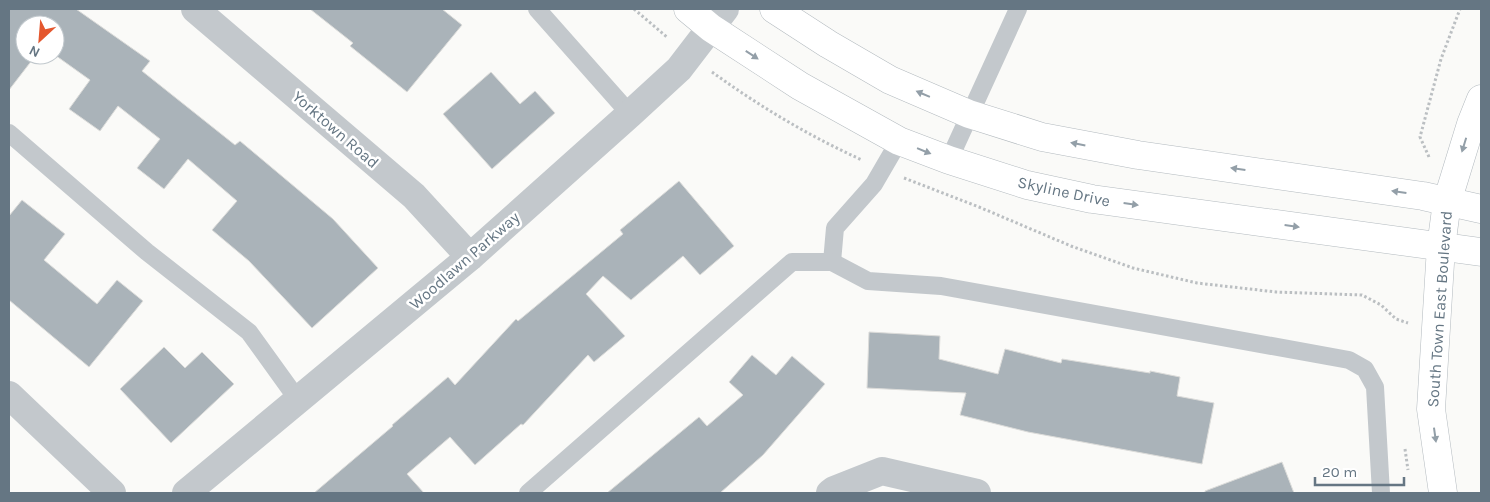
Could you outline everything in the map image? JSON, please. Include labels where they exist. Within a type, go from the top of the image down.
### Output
[{"type":"main road","name":"Skyline Drive","points":[[688,9],[718,18],[800,86],[899,140],[949,160],[1027,185],[1092,199],[1481,252]]},
{"type":"main road","points":[[774,9],[828,44],[890,80],[969,114],[1042,137],[1129,153],[1423,196],[1481,209]]},
{"type":"main road","name":"South Town East Boulevard","points":[[1443,493],[1431,409],[1441,247],[1447,202],[1471,124],[1481,99]]},
{"type":"street","name":"Yorktown Road","points":[[195,9],[414,196],[470,257]]},
{"type":"street","name":"Woodlawn Parkway","points":[[186,493],[470,257],[630,114],[690,56],[718,18]]},
{"type":"street","points":[[9,395],[112,493]]},
{"type":"street","points":[[830,493],[882,471],[977,493]]},
{"type":"lane","points":[[537,9],[630,114]]},
{"type":"lane","points":[[949,160],[1018,9]]},
{"type":"lane","points":[[9,133],[147,252],[250,332],[298,400]]},
{"type":"lane","points":[[832,262],[835,228],[874,184],[899,140]]},
{"type":"lane","points":[[528,493],[792,262],[832,262],[868,281],[941,286],[1349,360],[1365,369],[1376,387],[1381,493]]},
{"type":"path","points":[[634,9],[690,56],[751,100],[830,145],[883,170],[979,207],[1071,246],[1133,268],[1198,283],[1276,292],[1362,295],[1381,305],[1396,319],[1411,324]]},
{"type":"path","points":[[1429,155],[1420,137],[1440,59],[1460,9]]},
{"type":"path","points":[[1405,448],[1409,476]]},
{"type":"building","points":[[9,9],[76,9],[150,61],[142,71],[235,145],[240,141],[333,219],[378,268],[312,328],[249,261],[212,230],[237,201],[188,159],[164,189],[137,168],[160,139],[118,106],[100,131],[69,109],[90,80],[65,62],[65,15],[15,15],[15,65],[28,65],[9,90]]},
{"type":"building","points":[[310,9],[442,9],[462,25],[407,92],[350,46],[353,43]]},
{"type":"building","points":[[491,72],[520,104],[535,91],[555,113],[492,169],[443,114]]},
{"type":"building","points":[[679,181],[734,246],[700,275],[683,256],[631,300],[603,276],[586,294],[625,336],[594,362],[588,355],[523,425],[521,424],[475,465],[450,437],[407,474],[424,493],[314,493],[448,377],[455,385],[516,319],[518,321],[623,234],[620,230]]},
{"type":"building","points":[[22,200],[65,234],[44,260],[97,304],[117,280],[143,301],[89,367],[9,300],[9,216]]},
{"type":"building","points":[[869,332],[940,336],[939,359],[998,374],[1005,349],[1061,363],[1062,359],[1180,377],[1177,396],[1214,403],[1202,464],[1028,432],[960,415],[966,393],[867,388]]},
{"type":"building","points":[[164,347],[185,368],[202,352],[234,384],[171,443],[120,389]]},
{"type":"building","points":[[752,355],[776,375],[792,356],[825,384],[763,455],[720,493],[607,493],[699,417],[707,426],[743,395],[729,382]]},
{"type":"building","points":[[1282,462],[1294,493],[1205,493],[1205,491]]}]
